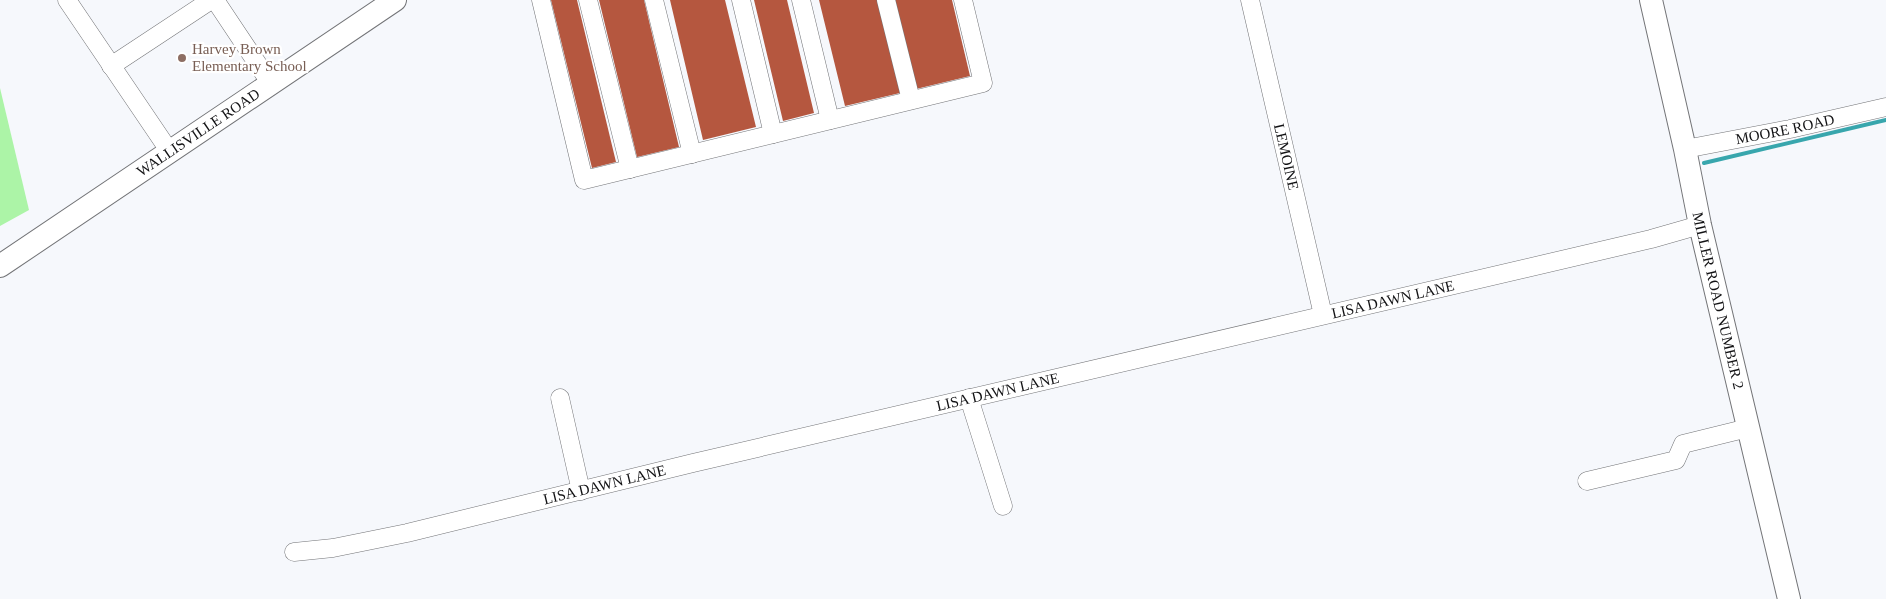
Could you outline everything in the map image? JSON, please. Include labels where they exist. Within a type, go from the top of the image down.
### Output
[{"type":"main road","name":"WALLISVILLE ROAD","points":[[0,266],[395,0]]},
{"type":"main road","name":"MILLER ROAD NUMBER 2","points":[[1651,0],[1700,224],[1789,599]]},
{"type":"street","points":[[67,0],[170,152]]},
{"type":"street","points":[[111,66],[213,0],[271,84]]},
{"type":"street","points":[[541,0],[584,180],[982,83],[963,0]]},
{"type":"street","points":[[588,0],[630,169]]},
{"type":"street","points":[[654,0],[692,154]]},
{"type":"street","points":[[741,0],[773,134]]},
{"type":"street","points":[[801,0],[830,120]]},
{"type":"street","points":[[886,0],[911,100]]},
{"type":"street","name":"LEMOINE","points":[[1250,0],[1323,315]]},
{"type":"street","name":"MOORE ROAD","points":[[1685,149],[1790,129],[1886,107]]},
{"type":"street","name":"LISA DAWN LANE","points":[[294,552],[333,548],[407,533],[693,462],[1651,239],[1700,224]]},
{"type":"street","points":[[560,398],[580,491]]},
{"type":"street","points":[[969,398],[1003,506]]},
{"type":"street","points":[[1587,481],[1676,460],[1683,444],[1748,428]]},
{"type":"green space","points":[[0,88],[29,210],[0,226]]},
{"type":"building","points":[[551,0],[577,0],[616,162],[592,168]]},
{"type":"building","points":[[599,0],[644,0],[679,147],[637,157]]},
{"type":"building","points":[[670,0],[725,0],[756,127],[703,140]]},
{"type":"building","points":[[754,0],[787,0],[814,113],[783,121]]},
{"type":"building","points":[[819,0],[877,0],[900,93],[845,106]]},
{"type":"building","points":[[895,0],[952,0],[970,76],[916,89]]},
{"type":"waterway","points":[[1704,163],[1886,120]]},
{"type":"place","name":"Harvey Brown Elementary School","points":[[182,58]]}]
